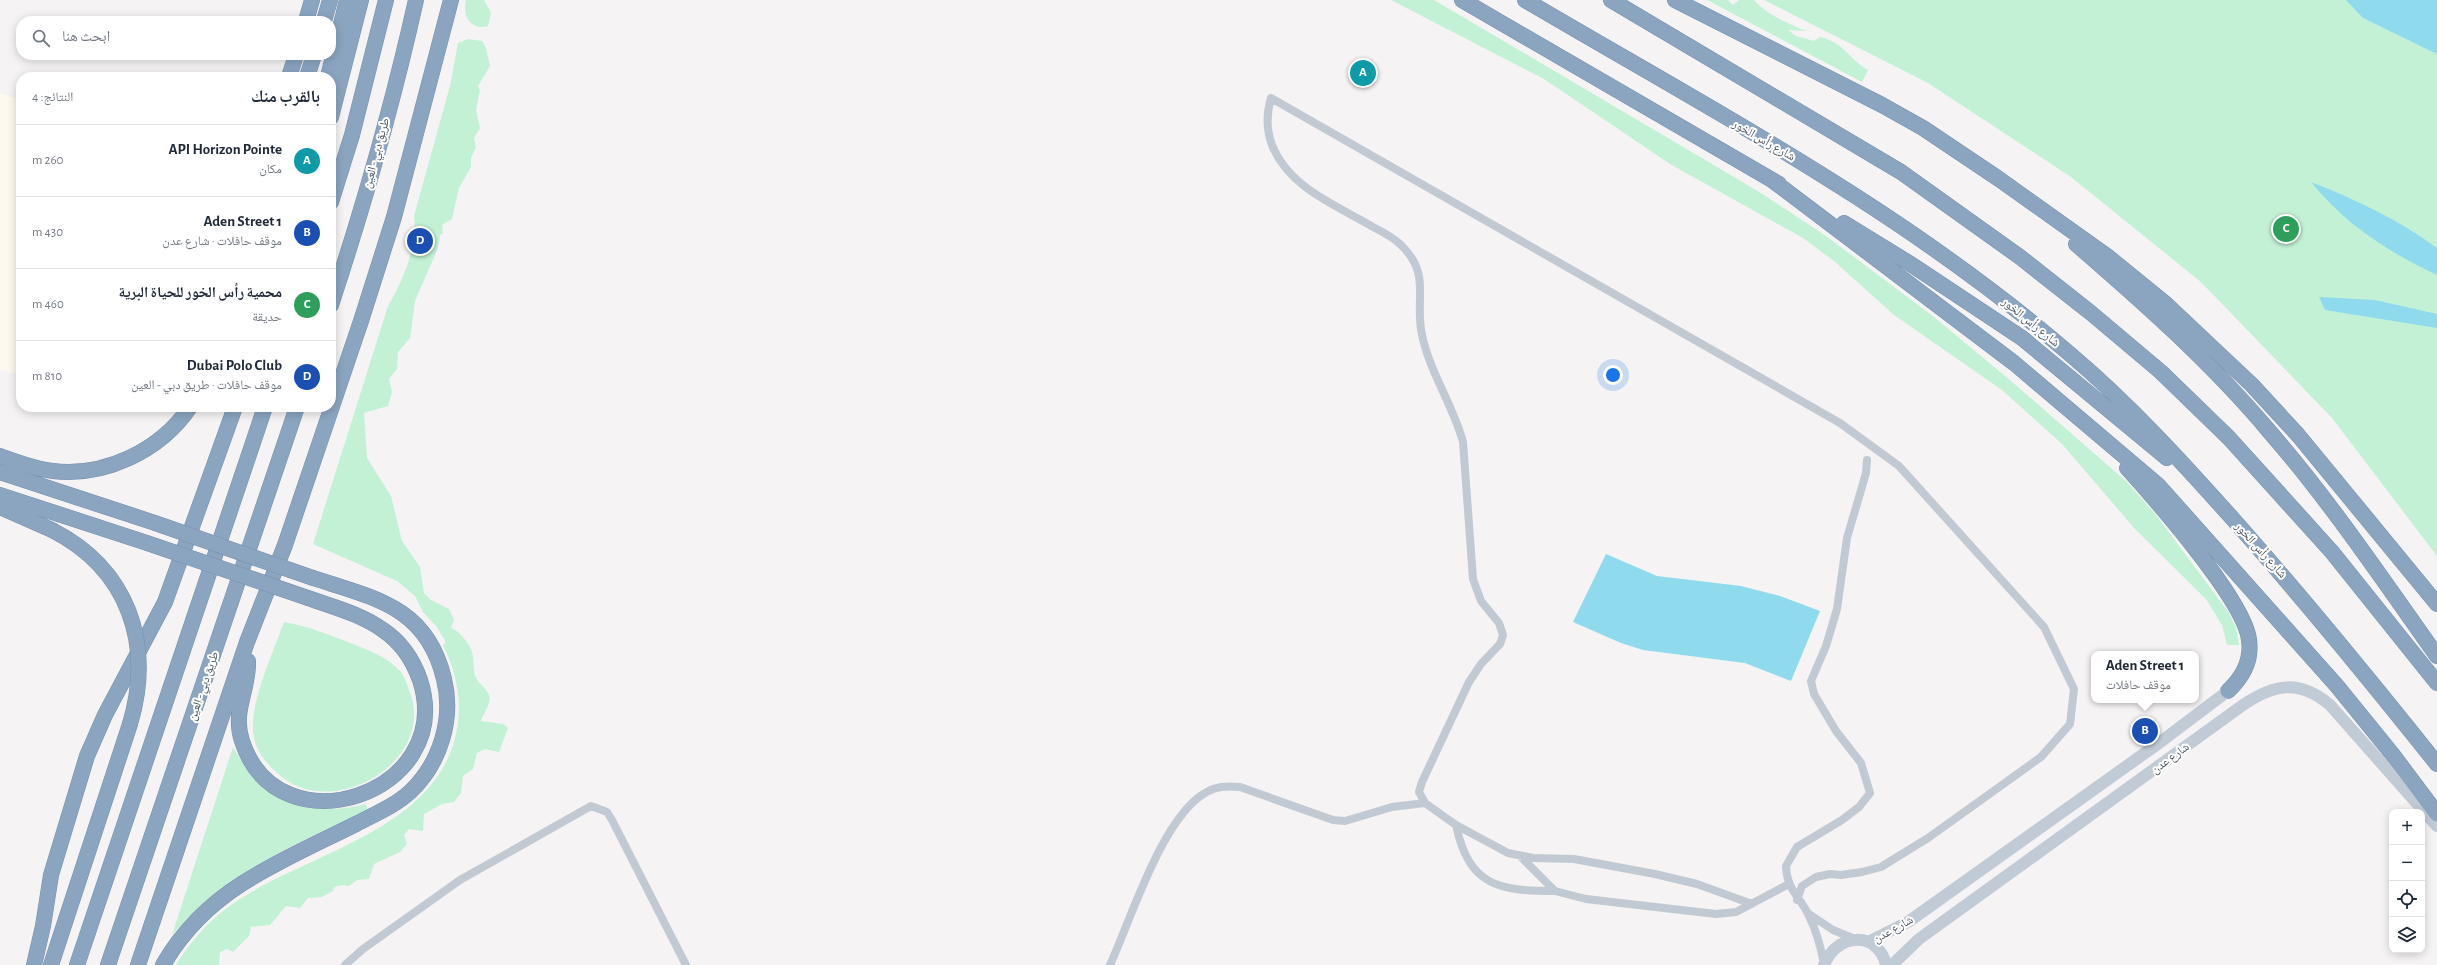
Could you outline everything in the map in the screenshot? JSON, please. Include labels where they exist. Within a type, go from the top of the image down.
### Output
[{"type":"highway","points":[[307,16],[312,0]]},
{"type":"highway","points":[[325,16],[330,0]]},
{"type":"highway","points":[[336,45],[347,0]]},
{"type":"highway","points":[[336,98],[361,0]]},
{"type":"highway","points":[[336,186],[352,134],[386,0]]},
{"type":"highway","name":"طريق دبي - العين","points":[[336,290],[350,247],[381,138],[416,0]]},
{"type":"highway","points":[[336,392],[394,217],[450,0]]},
{"type":"highway","points":[[1462,0],[1772,180],[1902,259],[2022,338],[2154,448],[2194,475]]},
{"type":"highway","name":"شارع رأس الخور","points":[[1525,0],[1817,171],[1936,249],[2000,297],[2073,356],[2194,475],[2319,616],[2437,764]]},
{"type":"highway","points":[[1611,0],[1901,172],[2002,243],[2091,314],[2161,372],[2230,438],[2332,552],[2437,683]]},
{"type":"highway","points":[[1675,0],[1882,105],[1962,154],[2106,256],[2160,299],[2252,385],[2298,435],[2437,604]]},
{"type":"highway","points":[[291,72],[295,60]]},
{"type":"highway","points":[[309,72],[312,60]]},
{"type":"highway","points":[[329,72],[332,60]]},
{"type":"highway","points":[[1772,180],[2014,363],[2158,486],[2212,543],[2337,686],[2393,755],[2437,814]]},
{"type":"highway","points":[[2040,209],[2072,241],[2169,326],[2269,430],[2335,513],[2437,656]]},
{"type":"highway","points":[[0,456],[51,471],[78,472],[107,467],[150,446],[178,422],[186,412]]},
{"type":"highway","points":[[34,965],[43,926],[50,875],[87,756],[105,715],[165,602],[234,412]]},
{"type":"highway","points":[[78,965],[263,412]]},
{"type":"highway","name":"طريق دبي - العين","points":[[108,965],[295,412]]},
{"type":"highway","points":[[138,965],[248,642],[285,545],[329,412]]},
{"type":"highway","points":[[2088,426],[2155,500],[2220,584],[2242,616],[2249,638],[2249,656],[2241,677],[2228,691]]},
{"type":"highway","points":[[0,472],[155,523],[386,603],[401,611],[425,635],[440,665],[447,698],[444,735],[439,751],[422,779],[397,802],[269,868],[217,902],[182,936],[163,965]]},
{"type":"highway","points":[[0,495],[308,598],[360,617],[384,631],[404,650],[417,674],[424,700],[422,729],[412,754],[404,765],[386,782],[361,796],[328,802],[296,796],[270,783],[261,774],[246,753],[239,728],[240,703],[248,664],[248,642]]},
{"type":"highway","points":[[0,507],[52,530],[77,544],[97,562],[113,582],[131,616],[138,642],[140,670],[137,698],[130,724],[51,965]]},
{"type":"street","points":[[1752,904],[1696,884],[1648,872],[1574,860],[1520,856],[1493,846],[1425,803],[1419,792],[1422,782],[1469,682],[1481,664],[1500,644],[1503,636],[1499,623],[1481,601],[1473,579],[1463,442],[1457,422],[1432,371],[1423,343],[1419,308],[1422,283],[1414,262],[1394,239],[1306,187],[1287,171],[1275,152],[1268,130],[1266,118],[1271,98],[1840,423],[1899,466],[2044,627],[2074,689],[2070,724],[2041,757],[1928,838],[1881,867],[1855,873],[1841,875],[1830,874],[1816,877],[1802,886],[1797,900]]},
{"type":"street","points":[[1824,965],[1817,936],[1808,914],[1797,900],[1789,884],[1786,866],[1797,847],[1842,820],[1859,807],[1870,793],[1862,763],[1836,731],[1814,694],[1811,681],[1826,646],[1837,609],[1847,538],[1866,473],[1867,460]]},
{"type":"street","name":"شارع عدن","points":[[1892,965],[1910,946],[1957,911],[2247,702],[2266,691],[2276,688],[2303,689],[2320,696],[2330,705],[2437,826]]},
{"type":"street","name":"شارع عدن","points":[[1824,965],[1829,954],[1837,946],[1848,941],[1864,941],[1908,922],[2159,743],[2228,691]]},
{"type":"street","points":[[1110,965],[1166,838],[1183,814],[1204,793],[1225,786],[1240,787],[1333,820],[1345,821],[1392,807],[1425,803]]},
{"type":"street","points":[[345,965],[363,949],[460,880],[591,806],[607,812],[612,820],[686,965]]},
{"type":"street","points":[[1456,824],[1469,861],[1485,880],[1500,887],[1555,891],[1586,899],[1716,914],[1736,912],[1789,884]]},
{"type":"street","points":[[1520,856],[1555,891]]},
{"type":"street","points":[[1808,914],[1833,930],[1864,941],[1878,949],[1886,965]]},
{"type":"shaded area","points":[[0,93],[16,98],[16,374],[0,370]]},
{"type":"green space","points":[[466,0],[484,0],[491,13],[488,26],[482,27],[472,24],[466,16]]},
{"type":"green space","points":[[1391,0],[1434,0],[1761,193],[1826,236],[1934,317],[2011,381],[2127,482],[2156,515],[2229,613],[2236,628],[2239,645],[2227,645],[2222,625],[2206,599],[2135,529],[2062,444],[2002,390],[1894,315],[1834,261],[1803,238],[1670,164],[1544,79]]},
{"type":"green space","points":[[1707,0],[1728,0],[1733,5],[1739,0],[1754,0],[1758,5],[1771,14],[1806,31],[1788,30],[1796,36],[1814,41],[1820,37],[1828,39],[1834,42],[1868,70],[1862,82]]},
{"type":"green space","points":[[1764,0],[2437,0],[2437,556],[2332,418],[2201,282],[2071,177],[1928,83]]},
{"type":"green space","points":[[468,39],[482,41],[486,48],[490,66],[478,86],[480,90],[476,110],[480,128],[474,138],[476,147],[471,158],[471,167],[459,188],[452,219],[442,225],[443,233],[440,235],[438,248],[415,301],[410,338],[398,352],[397,369],[389,379],[392,392],[388,406],[364,413],[367,458],[391,496],[402,541],[420,567],[424,593],[431,600],[449,609],[454,620],[451,628],[458,632],[468,644],[473,656],[474,673],[476,678],[489,695],[490,698],[488,705],[481,721],[503,724],[508,728],[499,752],[485,749],[477,753],[473,769],[463,776],[461,793],[454,802],[442,804],[424,814],[423,831],[409,829],[404,835],[407,844],[400,852],[374,864],[369,879],[357,880],[349,886],[342,885],[334,887],[333,891],[322,897],[308,898],[300,908],[286,906],[270,925],[251,927],[249,936],[233,952],[227,949],[220,952],[219,965],[176,965],[200,932],[231,905],[260,887],[359,839],[390,821],[418,799],[440,773],[454,742],[459,717],[458,692],[456,680],[443,645],[446,642],[436,626],[423,612],[415,596],[397,581],[313,544],[388,306],[404,274],[408,262],[414,239],[414,216],[450,86],[458,43]]},
{"type":"green space","points":[[284,622],[334,636],[370,651],[389,661],[403,675],[409,690],[414,716],[408,740],[394,761],[374,778],[350,788],[324,792],[298,787],[276,772],[266,762],[258,750],[253,731],[254,711],[270,659]]},
{"type":"green space","points":[[233,747],[245,765],[258,780],[272,792],[288,801],[306,807],[324,809],[345,808],[366,804],[368,811],[314,835],[262,862],[214,895],[192,914],[172,935]]},
{"type":"water","points":[[2346,0],[2437,0],[2437,54],[2363,18]]},
{"type":"water","points":[[2311,182],[2392,219],[2437,248],[2437,275],[2401,257],[2368,236],[2338,211]]},
{"type":"water","points":[[2319,297],[2375,300],[2437,314],[2437,328],[2325,310]]},
{"type":"water","points":[[1606,554],[1657,576],[1741,586],[1780,596],[1820,611],[1791,681],[1745,663],[1643,650],[1621,643],[1573,622]]},
{"type":"place","name":"API Horizon Pointe","points":[[1363,73]]},
{"type":"place","name":"محمية رأس الخور للحياة البرية","points":[[2286,229]]},
{"type":"place","name":"Dubai Polo Club","points":[[420,241]]},
{"type":"place","name":"Aden Street 1","points":[[2145,731]]}]
